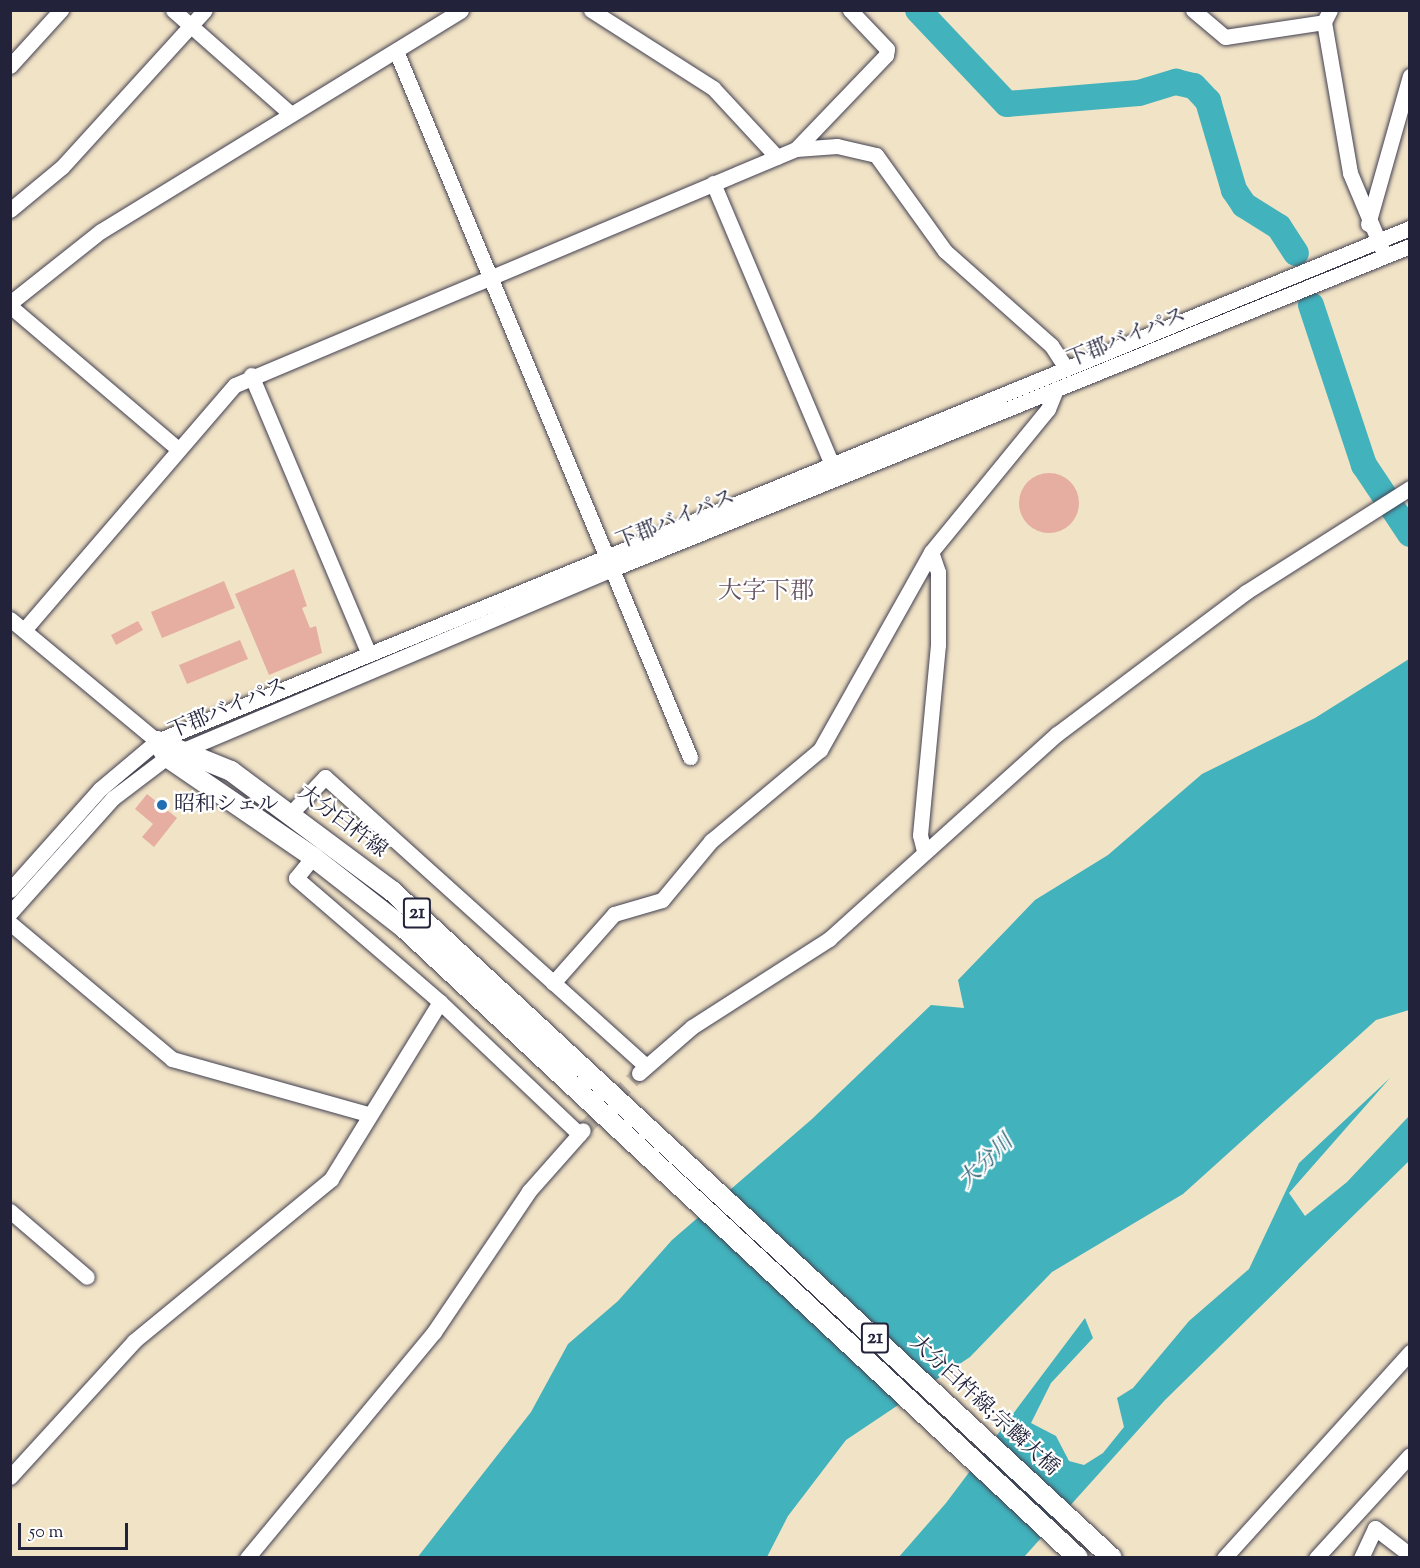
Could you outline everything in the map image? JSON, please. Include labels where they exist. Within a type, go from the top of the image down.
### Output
[{"type":"main road","name":"大分臼杵線","points":[[170,749],[231,771],[292,812],[392,891],[648,1127]]},
{"type":"main road","name":"21","points":[[170,749],[314,857],[446,966],[632,1147],[1078,1557]]},
{"type":"main road","name":"大分臼杵線;宗麟大橋","points":[[648,1127],[1110,1555]]},
{"type":"street","points":[[10,66],[61,10]]},
{"type":"street","points":[[173,10],[291,114]]},
{"type":"street","points":[[10,210],[62,167],[205,10]]},
{"type":"street","points":[[178,449],[10,304],[101,231],[460,10]]},
{"type":"street","points":[[591,10],[713,88],[777,157]]},
{"type":"street","points":[[796,149],[886,56],[887,49],[850,10]]},
{"type":"street","points":[[1193,10],[1225,37],[1327,16],[1350,173],[1368,224],[1379,240],[1385,256]]},
{"type":"street","points":[[396,51],[690,757]]},
{"type":"street","points":[[1368,224],[1410,76]]},
{"type":"street","points":[[24,630],[218,401],[251,375],[796,149],[837,146],[876,155],[945,251],[1051,345],[1066,368]]},
{"type":"street","points":[[713,183],[834,470]]},
{"type":"street","name":"下郡バイパス","points":[[10,890],[119,769],[834,470],[1066,368],[1410,228]]},
{"type":"street","name":"下郡バイパス","points":[[834,470],[1056,389],[1410,246]]},
{"type":"street","points":[[251,375],[369,654]]},
{"type":"street","points":[[553,982],[614,914],[662,900],[711,840],[820,750],[931,552],[1048,409],[1056,389]]},
{"type":"street","points":[[292,812],[325,777],[553,982],[643,1070],[692,1027],[829,939],[924,851],[1057,734],[1246,592],[1410,488]]},
{"type":"street","points":[[924,851],[920,835],[939,645],[938,573],[931,552]]},
{"type":"street","name":"下郡バイパス","points":[[10,913],[113,798],[170,749],[369,654],[608,563]]},
{"type":"street","points":[[10,619],[170,749]]},
{"type":"street","points":[[247,1557],[434,1332],[529,1191],[581,1132],[440,1002],[296,878],[314,857]]},
{"type":"street","points":[[10,922],[172,1059],[368,1114]]},
{"type":"street","points":[[10,1477],[134,1341],[331,1179],[352,1151],[368,1114],[440,1002]]},
{"type":"street","points":[[10,1211],[87,1277]]},
{"type":"street","points":[[1224,1557],[1410,1352]]},
{"type":"street","points":[[1316,1557],[1410,1455]]},
{"type":"street","points":[[1361,1557],[1375,1528],[1410,1555]]},
{"type":"street","points":[[1334,1537],[1335,1557]]},
{"type":"water","name":"大分川","points":[[1409,659],[1409,1010],[1376,1020],[1183,1194],[1052,1272],[970,1357],[846,1440],[788,1516],[767,1557],[417,1558],[531,1412],[568,1344],[618,1301],[672,1240],[812,1119],[931,1005],[964,1008],[958,980],[1035,900],[1108,855],[1202,774],[1315,718]]},
{"type":"water","points":[[1390,1078],[1289,1193],[1305,1216],[1347,1182],[1409,1116],[1409,1161],[1165,1400],[1024,1557],[898,1558],[946,1503],[1085,1318],[1093,1338],[1051,1383],[1031,1423],[1056,1436],[1069,1461],[1084,1465],[1103,1453],[1124,1427],[1117,1398],[1133,1388],[1189,1321],[1249,1269],[1299,1163]]},
{"type":"building","points":[[1043,473],[1055,473],[1071,481],[1077,491],[1079,503],[1077,515],[1071,525],[1055,533],[1043,533],[1027,525],[1019,509],[1019,497],[1027,481]]},
{"type":"building","points":[[294,569],[307,606],[302,608],[310,628],[316,626],[322,653],[269,675],[235,594]]},
{"type":"building","points":[[224,581],[235,608],[162,638],[151,612]]},
{"type":"building","points":[[138,621],[143,630],[116,645],[111,635]]},
{"type":"building","points":[[240,640],[248,659],[187,684],[179,665]]},
{"type":"building","points":[[147,794],[177,818],[154,847],[142,837],[153,824],[135,809]]},
{"type":"waterway","points":[[918,10],[1007,104],[1139,93],[1176,82],[1194,86],[1208,101],[1234,190],[1244,205],[1279,227],[1296,253]]},
{"type":"waterway","points":[[1311,305],[1364,465],[1410,534]]},
{"type":"tunnel","points":[[583,1130],[639,1073]]},
{"type":"place","name":"昭和シェル","points":[[162,805]]},
{"type":"district","name":"大字下郡","points":[[766,593]]}]
